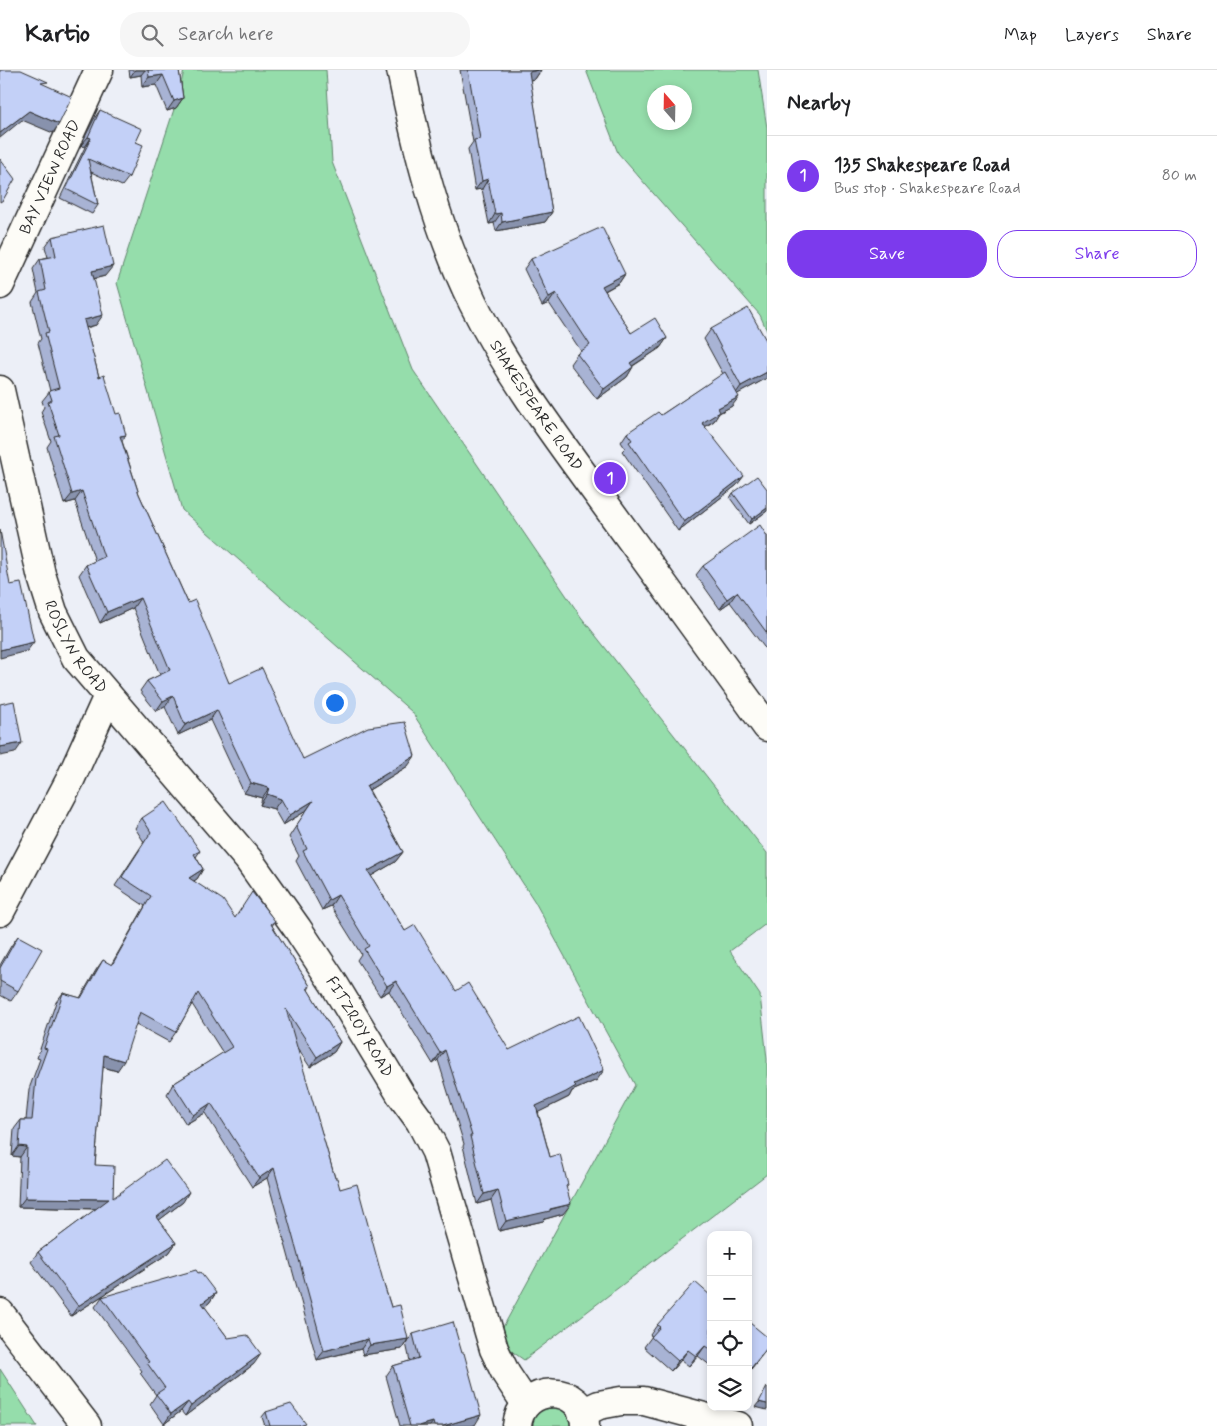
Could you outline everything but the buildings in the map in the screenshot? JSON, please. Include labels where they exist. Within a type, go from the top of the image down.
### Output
[{"type":"street","name":"BAY VIEW ROAD","points":[[0,285],[99,70]]},
{"type":"street","name":"SHAKESPEARE ROAD","points":[[401,70],[425,176],[454,259],[472,302],[495,345],[541,417],[767,727]]},
{"type":"street","name":"ROSLYN ROAD","points":[[0,390],[41,574],[53,612],[76,658],[108,696],[70,780],[0,912]]},
{"type":"street","name":"FITZROY ROAD","points":[[108,696],[248,859],[334,984],[401,1095],[420,1121],[436,1152],[494,1349],[506,1374],[521,1415]]},
{"type":"street","points":[[0,1313],[87,1426]]},
{"type":"street","points":[[521,1415],[534,1398],[543,1394],[555,1393],[566,1396],[576,1403],[584,1419],[599,1405],[621,1401],[644,1401],[738,1426]]},
{"type":"green space","points":[[184,70],[326,70],[332,162],[413,370],[581,617],[767,853],[767,923],[730,951],[760,995],[767,1059],[767,1174],[524,1360],[496,1340],[635,1085],[535,902],[412,712],[182,510],[117,283],[179,94]]},
{"type":"green space","points":[[586,70],[758,70],[767,128],[767,331],[760,315],[618,153]]},
{"type":"green space","points":[[0,1369],[37,1426],[0,1426]]},
{"type":"green space","points":[[556,1407],[567,1415],[573,1426],[533,1426],[535,1418],[540,1412]]},
{"type":"place","name":"135 Shakespeare Road","points":[[610,478]]}]
